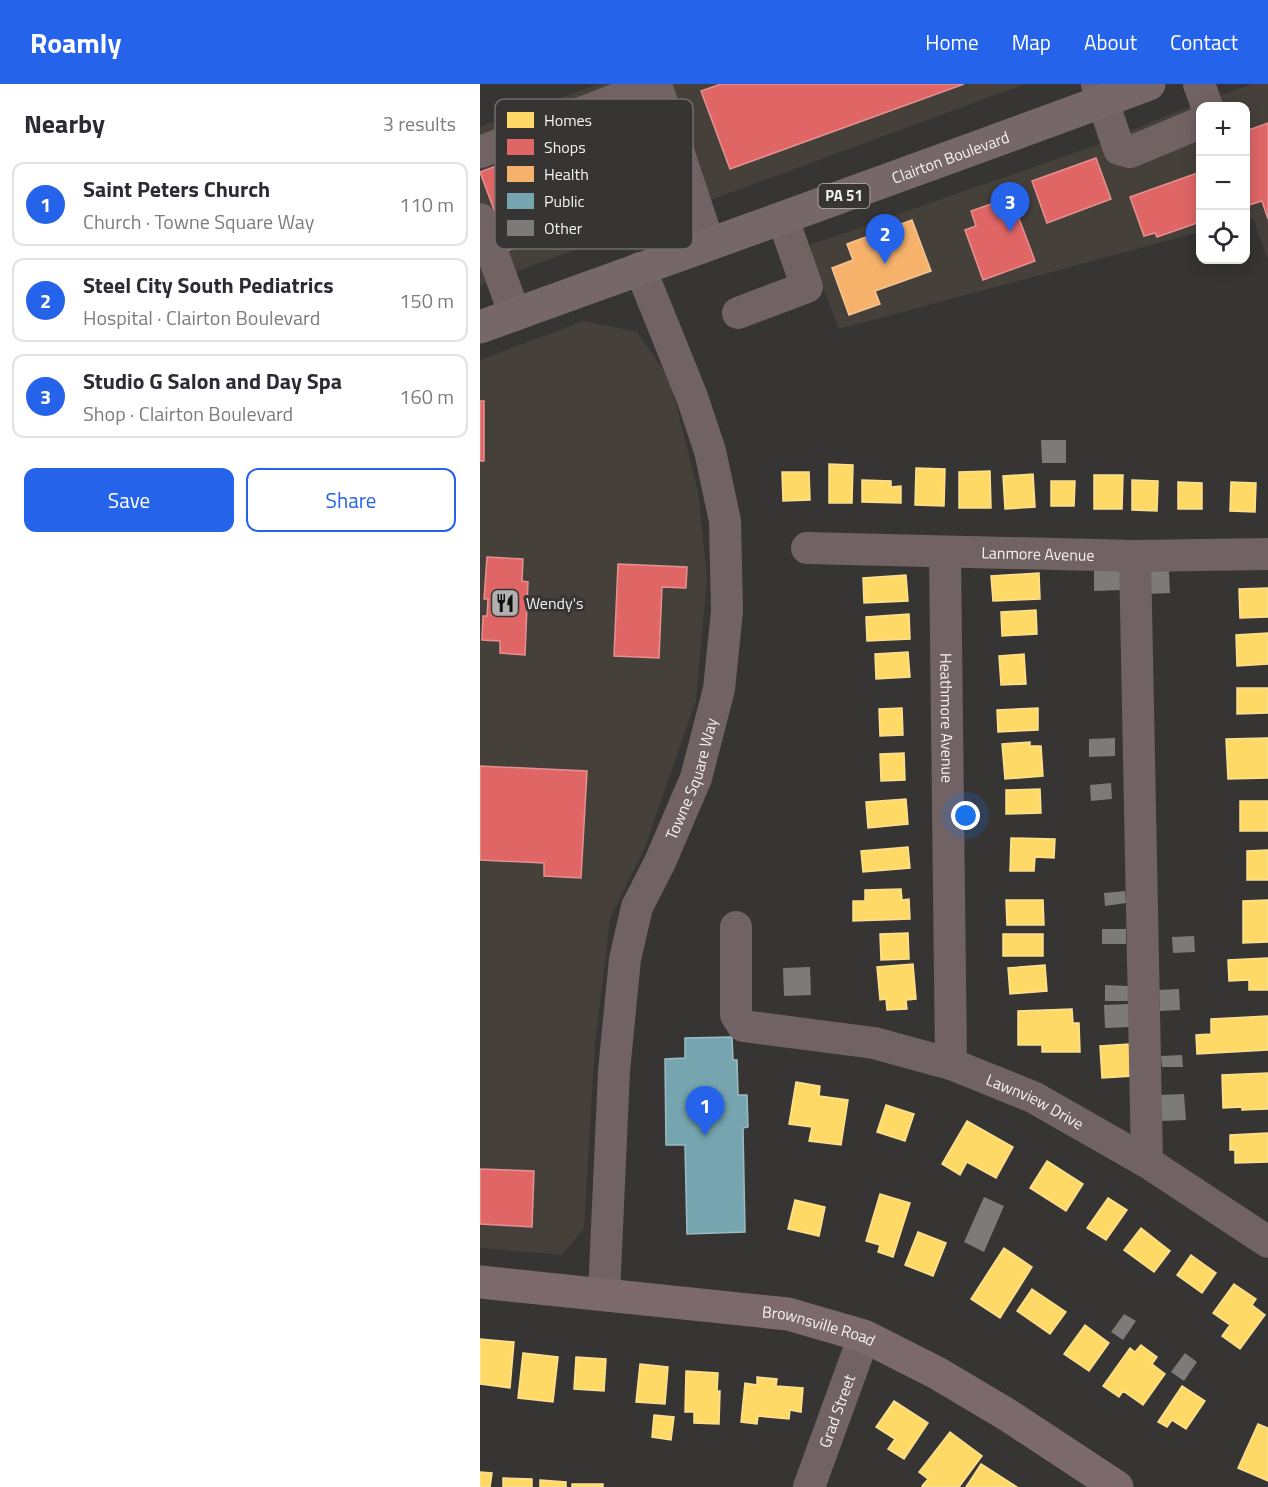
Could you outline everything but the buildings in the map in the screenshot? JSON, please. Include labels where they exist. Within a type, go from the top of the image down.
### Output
[{"type":"highway","name":"Clairton Boulevard","points":[[480,327],[640,268],[783,219],[1099,93],[1149,84]]},
{"type":"main road","name":"Brownsville Road","points":[[480,1282],[788,1314],[864,1336],[937,1373],[1006,1414],[1117,1487]]},
{"type":"street","points":[[617,99],[656,84],[661,99]]},
{"type":"street","points":[[1199,84],[1206,102]]},
{"type":"street","points":[[1099,93],[1119,148],[1131,152],[1196,125]]},
{"type":"street","points":[[480,152],[495,146]]},
{"type":"street","points":[[693,196],[709,244]]},
{"type":"street","points":[[480,219],[515,315]]},
{"type":"street","points":[[738,313],[807,287],[783,219]]},
{"type":"street","name":"Towne Square Way","points":[[604,1296],[614,1071],[625,959],[636,907],[660,862],[696,778],[719,689],[727,611],[725,521],[710,451],[692,397],[640,268]]},
{"type":"street","name":"Lanmore Avenue","points":[[807,548],[1135,556],[1268,554]]},
{"type":"street","name":"Heathmore Avenue","points":[[945,552],[951,1064]]},
{"type":"street","points":[[1135,556],[1148,1162]]},
{"type":"street","name":"Lawnview Drive","points":[[736,927],[736,1015],[743,1026],[874,1043],[951,1064],[1033,1097],[1148,1162],[1268,1242]]},
{"type":"street","name":"Grad Street","points":[[809,1487],[864,1336]]},
{"type":"shaded area","points":[[599,84],[1025,84],[693,206],[693,99],[557,99]]},
{"type":"shaded area","points":[[1252,84],[1268,84],[1268,260],[1253,218],[1250,219],[1250,102],[1202,102]]},
{"type":"shaded area","points":[[1196,104],[1196,233],[839,329],[807,246],[1097,145]]},
{"type":"shaded area","points":[[495,122],[495,249],[578,249],[480,285],[480,127]]},
{"type":"shaded area","points":[[584,321],[637,332],[669,378],[698,491],[707,579],[696,700],[645,847],[610,919],[595,1044],[584,1228],[562,1255],[480,1248],[480,360]]},
{"type":"place","name":"Studio G Salon and Day Spa","points":[[1010,232]]},
{"type":"place","name":"Steel City South Pediatrics","points":[[885,264]]},
{"type":"place","name":"Wendy's","points":[[505,603]]},
{"type":"place","name":"Saint Peters Church","points":[[705,1136]]}]
